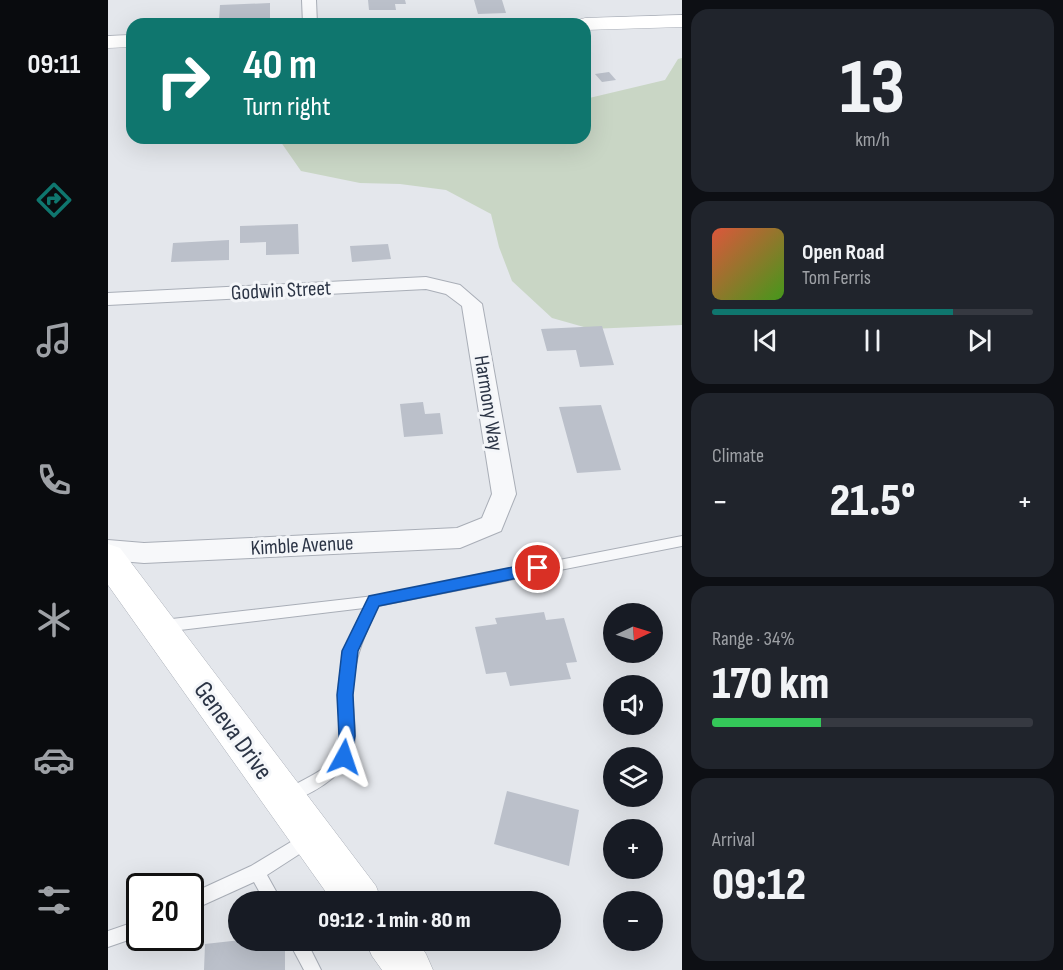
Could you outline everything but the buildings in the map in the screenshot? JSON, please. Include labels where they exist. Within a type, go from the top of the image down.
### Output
[{"type":"main road","points":[[591,19],[682,21]]},
{"type":"main road","points":[[108,42],[126,41]]},
{"type":"main road","name":"Geneva Drive","points":[[108,558],[352,891]]},
{"type":"street","points":[[309,0],[310,18]]},
{"type":"street","name":"Godwin Street","points":[[108,299],[426,283],[453,289]]},
{"type":"street","name":"Harmony Way","points":[[453,289],[472,304],[504,494],[492,524]]},
{"type":"street","name":"Kimble Avenue","points":[[108,550],[144,553],[460,538],[492,524]]},
{"type":"lane","points":[[159,627],[374,601],[682,541]]},
{"type":"lane","points":[[284,798],[333,769],[344,757],[347,736],[345,695],[350,651],[374,601]]},
{"type":"lane","points":[[204,897],[257,872],[312,837]]},
{"type":"lane","points":[[257,872],[268,891]]},
{"type":"lane","points":[[108,939],[126,932]]},
{"type":"lane","points":[[302,951],[313,970]]},
{"type":"green space","points":[[682,58],[682,325],[591,329],[552,318],[512,281],[499,247],[491,214],[446,190],[400,184],[360,183],[301,171],[282,144],[591,144],[591,98],[665,80],[678,59]]},
{"type":"route","points":[[344,757],[347,736],[345,695],[350,651],[374,601],[538,568]]}]
